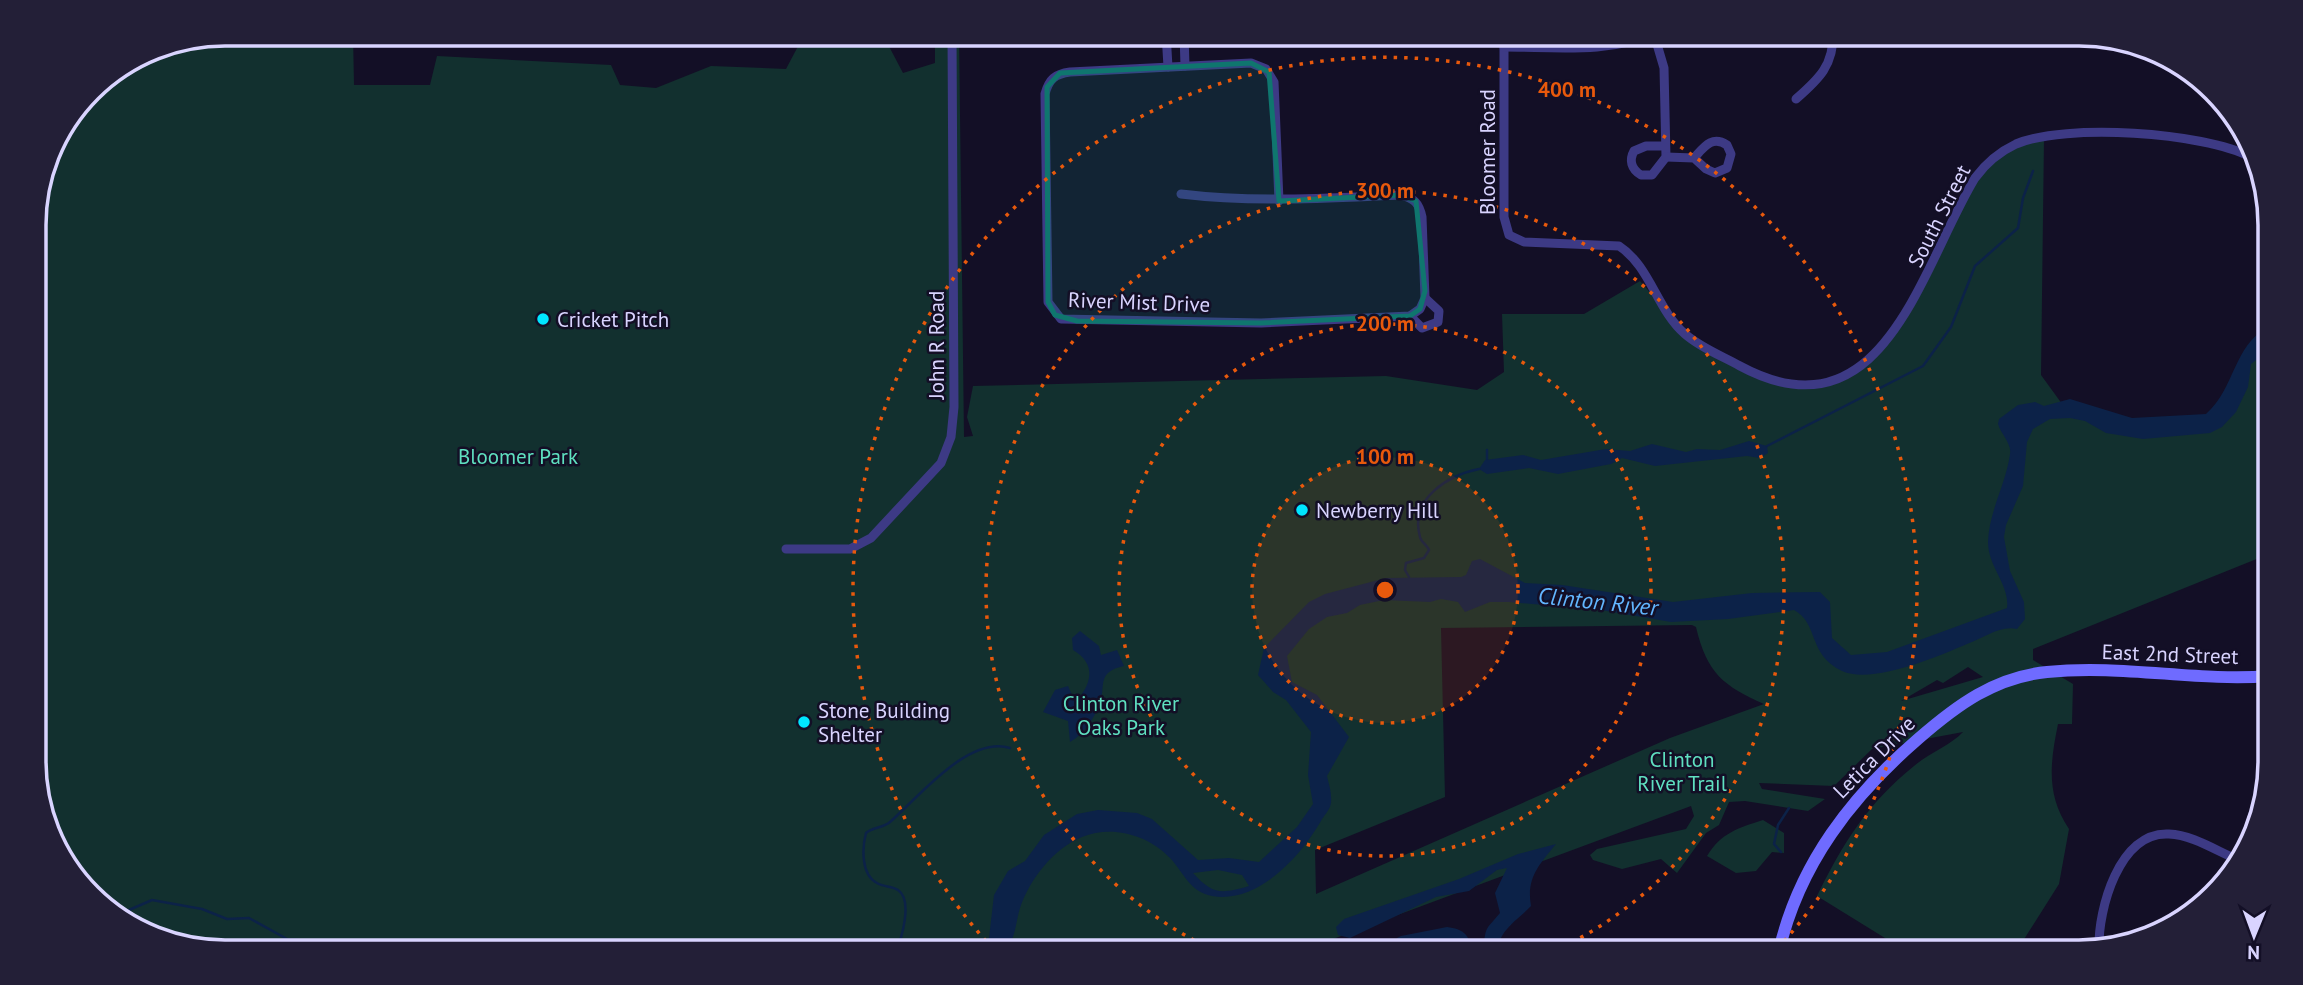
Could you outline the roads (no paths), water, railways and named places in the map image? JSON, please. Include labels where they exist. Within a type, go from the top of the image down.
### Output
[{"type":"street","name":"John R Road","points":[[786,549],[838,550],[862,545],[934,472],[947,450],[954,407],[952,46]]},
{"type":"street","points":[[1167,46],[1168,67]]},
{"type":"street","points":[[1184,46],[1185,66]]},
{"type":"street","points":[[1504,47],[1609,46]]},
{"type":"street","points":[[1658,46],[1664,68],[1666,158],[1657,172],[1649,176],[1636,172],[1631,164],[1632,155],[1639,147],[1665,146]]},
{"type":"street","points":[[1796,99],[1824,73],[1832,46]]},
{"type":"street","name":"Bloomer Road","points":[[1504,47],[1504,217],[1510,235],[1524,242],[1619,246],[1640,268],[1667,314],[1691,339],[1770,381],[1794,387],[1820,385]]},
{"type":"street","name":"River Mist Drive","points":[[1251,63],[1269,72],[1274,82],[1279,201],[1401,195],[1413,199],[1422,217],[1425,298],[1439,311],[1438,322],[1422,327],[1410,316],[1224,323],[1077,321],[1055,315],[1048,302],[1045,94],[1049,82],[1060,73],[1185,66],[1251,63]]},
{"type":"street","name":"South Street","points":[[1820,385],[1856,369],[1894,330],[1921,288],[1975,178],[2006,149],[2044,138],[2131,133],[2214,144],[2243,154]]},
{"type":"street","points":[[1666,158],[1694,158]]},
{"type":"street","points":[[1181,194],[1236,201],[1279,201]]},
{"type":"street","points":[[1410,316],[1419,309],[1425,298]]},
{"type":"street","name":"East 2nd Street","points":[[2069,670],[2258,676]]},
{"type":"street","name":"Letica Drive","points":[[1782,939],[1791,909],[1812,864],[1838,822],[1872,781],[1928,730],[1971,697],[2020,676],[2069,670]]},
{"type":"street","points":[[2099,938],[2099,922],[2105,901],[2126,858],[2144,841],[2161,835],[2178,836],[2230,857]]},
{"type":"water","name":"Clinton River","points":[[2258,334],[2258,359],[2251,364],[2248,387],[2236,412],[2222,427],[2210,433],[2143,439],[2106,433],[2085,421],[2070,418],[2050,419],[2033,429],[2027,442],[2023,486],[2006,525],[2004,537],[2010,571],[2024,602],[2025,619],[2017,629],[1998,630],[1940,655],[1887,672],[1855,674],[1842,671],[1823,656],[1807,623],[1794,610],[1728,619],[1671,622],[1601,610],[1509,602],[1490,602],[1465,612],[1458,602],[1441,599],[1430,602],[1384,600],[1360,605],[1347,613],[1327,617],[1309,629],[1287,656],[1292,682],[1317,695],[1349,737],[1327,776],[1331,796],[1329,808],[1302,849],[1276,875],[1245,893],[1229,897],[1212,896],[1193,886],[1170,858],[1151,843],[1117,832],[1093,833],[1061,849],[1036,876],[1024,897],[1012,940],[987,940],[994,895],[1008,871],[1025,861],[1044,835],[1077,814],[1098,810],[1137,813],[1152,819],[1198,860],[1229,858],[1259,862],[1297,827],[1313,804],[1308,775],[1311,732],[1286,700],[1273,692],[1258,675],[1264,648],[1309,602],[1325,594],[1386,578],[1461,577],[1466,575],[1472,561],[1480,559],[1525,583],[1562,585],[1673,602],[1752,593],[1820,592],[1830,602],[1832,638],[1851,655],[1887,652],[2007,608],[2005,592],[1991,560],[1988,542],[1991,519],[2010,454],[1998,424],[1999,419],[2018,405],[2035,402],[2044,406],[2070,399],[2132,418],[2206,414],[2223,393],[2248,345]],"holes":[[[1218,870],[1242,875],[1249,886],[1218,891],[1206,885],[1193,873]]]},
{"type":"water","points":[[1749,441],[1767,446],[1768,453],[1760,458],[1747,456],[1655,466],[1622,458],[1611,464],[1558,474],[1529,468],[1487,474],[1479,469],[1485,460],[1523,455],[1541,460],[1606,449],[1630,451],[1652,444],[1686,452],[1697,449],[1720,450]]},
{"type":"water","points":[[1080,631],[1099,646],[1101,655],[1117,650],[1124,666],[1106,676],[1095,715],[1084,730],[1070,742],[1068,721],[1043,712],[1055,690],[1068,686],[1075,702],[1085,689],[1089,668],[1073,650],[1072,638]]},
{"type":"water","points":[[1556,844],[1535,872],[1530,887],[1531,906],[1501,939],[1485,939],[1487,929],[1500,913],[1495,893],[1507,868],[1497,870],[1469,891],[1436,897],[1350,938],[1338,935],[1336,927],[1344,919],[1459,879],[1518,854]]},
{"type":"water","points":[[1447,927],[1457,929],[1468,939],[1397,939],[1401,936]]},
{"type":"waterway","points":[[1767,446],[1923,366],[1951,327],[1975,266],[2018,228],[2023,198],[2033,171]]},
{"type":"waterway","points":[[1487,450],[1487,459]]},
{"type":"waterway","points":[[1409,577],[1405,570],[1406,563],[1424,558],[1429,550],[1421,539],[1418,523],[1426,500],[1444,483],[1479,469]]},
{"type":"waterway","points":[[900,940],[905,902],[898,890],[879,884],[868,874],[864,853],[866,833],[890,822],[961,759],[994,746],[1010,748]]},
{"type":"waterway","points":[[1781,852],[1774,844],[1778,825],[1789,808]]},
{"type":"waterway","points":[[126,910],[152,900],[202,909],[227,919],[249,918],[287,939],[298,940]]},
{"type":"place","name":"Cricket Pitch","points":[[543,319]]},
{"type":"place","name":"Newberry Hill","points":[[1302,510]]},
{"type":"place","name":"Stone Building Shelter","points":[[804,722]]},
{"type":"park label","name":"Bloomer Park","points":[[518,456]]},
{"type":"park label","name":"Clinton River Oaks Park","points":[[1121,715]]},
{"type":"park label","name":"Clinton River Trail","points":[[1682,771]]}]
